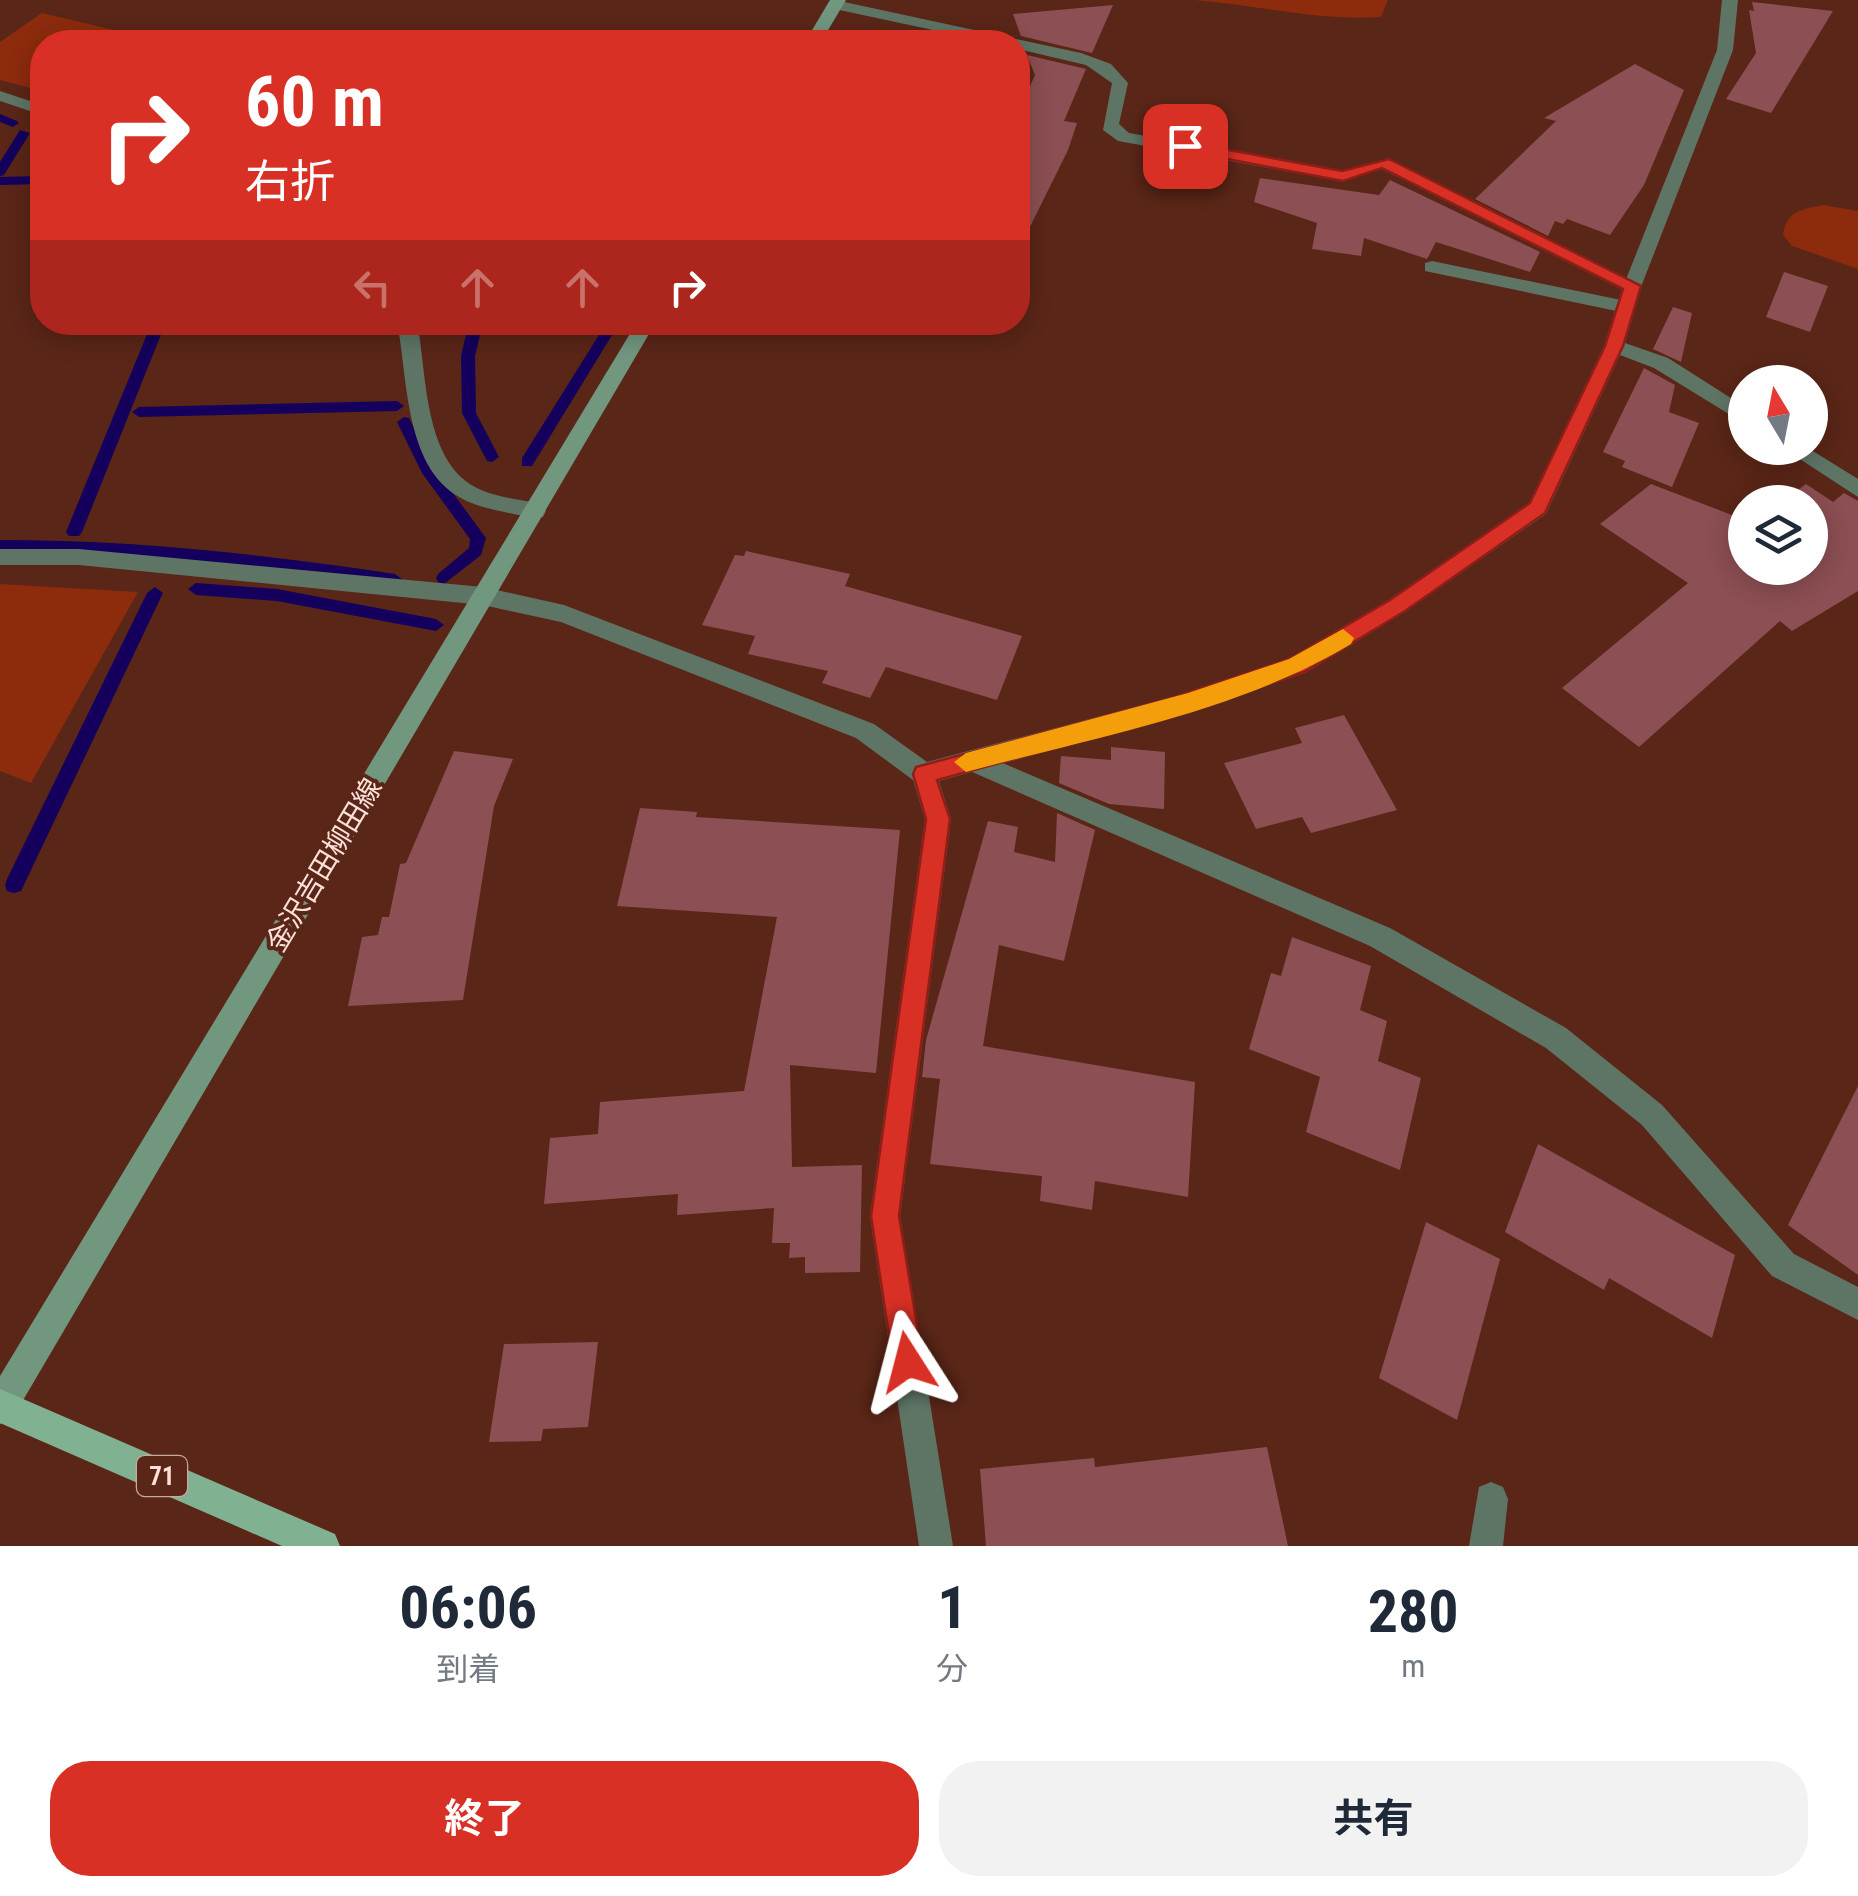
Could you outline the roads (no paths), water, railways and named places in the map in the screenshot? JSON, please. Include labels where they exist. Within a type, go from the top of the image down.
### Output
[{"type":"main road","points":[[820,30],[836,3]]},
{"type":"main road","name":"金沢吉田柳田線","points":[[0,1406],[639,335]]},
{"type":"main road","name":"71","points":[[0,1406],[323,1546]]},
{"type":"street","points":[[924,774],[1172,707],[1297,666],[1398,606],[1538,508],[1614,346],[1632,286],[1725,50],[1730,0]]},
{"type":"street","points":[[836,3],[956,30]]},
{"type":"street","points":[[1030,47],[1089,60],[1116,74],[1120,84],[1110,121],[1112,130],[1124,137],[1343,176],[1384,163],[1632,286]]},
{"type":"street","points":[[0,96],[30,106]]},
{"type":"street","points":[[1432,267],[1626,308]]},
{"type":"street","points":[[410,335],[416,357],[416,396],[434,450],[462,490],[535,511]]},
{"type":"street","points":[[1614,346],[1660,363],[1728,406]]},
{"type":"street","points":[[1820,465],[1858,489]]},
{"type":"street","points":[[0,557],[79,557],[483,596],[564,614],[865,732],[924,774],[938,819],[885,1216],[936,1546]]},
{"type":"street","points":[[972,761],[1380,936],[1556,1038],[1652,1115],[1783,1266],[1858,1304]]},
{"type":"street","points":[[1486,1546],[1491,1500]]},
{"type":"waterway","points":[[0,118],[13,123]]},
{"type":"waterway","points":[[0,172],[24,133]]},
{"type":"waterway","points":[[0,181],[30,180]]},
{"type":"waterway","points":[[74,532],[154,335]]},
{"type":"waterway","points":[[473,335],[468,356],[469,413],[492,457]]},
{"type":"waterway","points":[[527,462],[606,335]]},
{"type":"waterway","points":[[139,412],[397,406]]},
{"type":"waterway","points":[[404,422],[427,469],[478,538],[476,551],[444,578]]},
{"type":"waterway","points":[[0,546],[198,554],[395,580]]},
{"type":"waterway","points":[[196,589],[277,595],[436,625]]},
{"type":"waterway","points":[[14,885],[155,593]]}]
